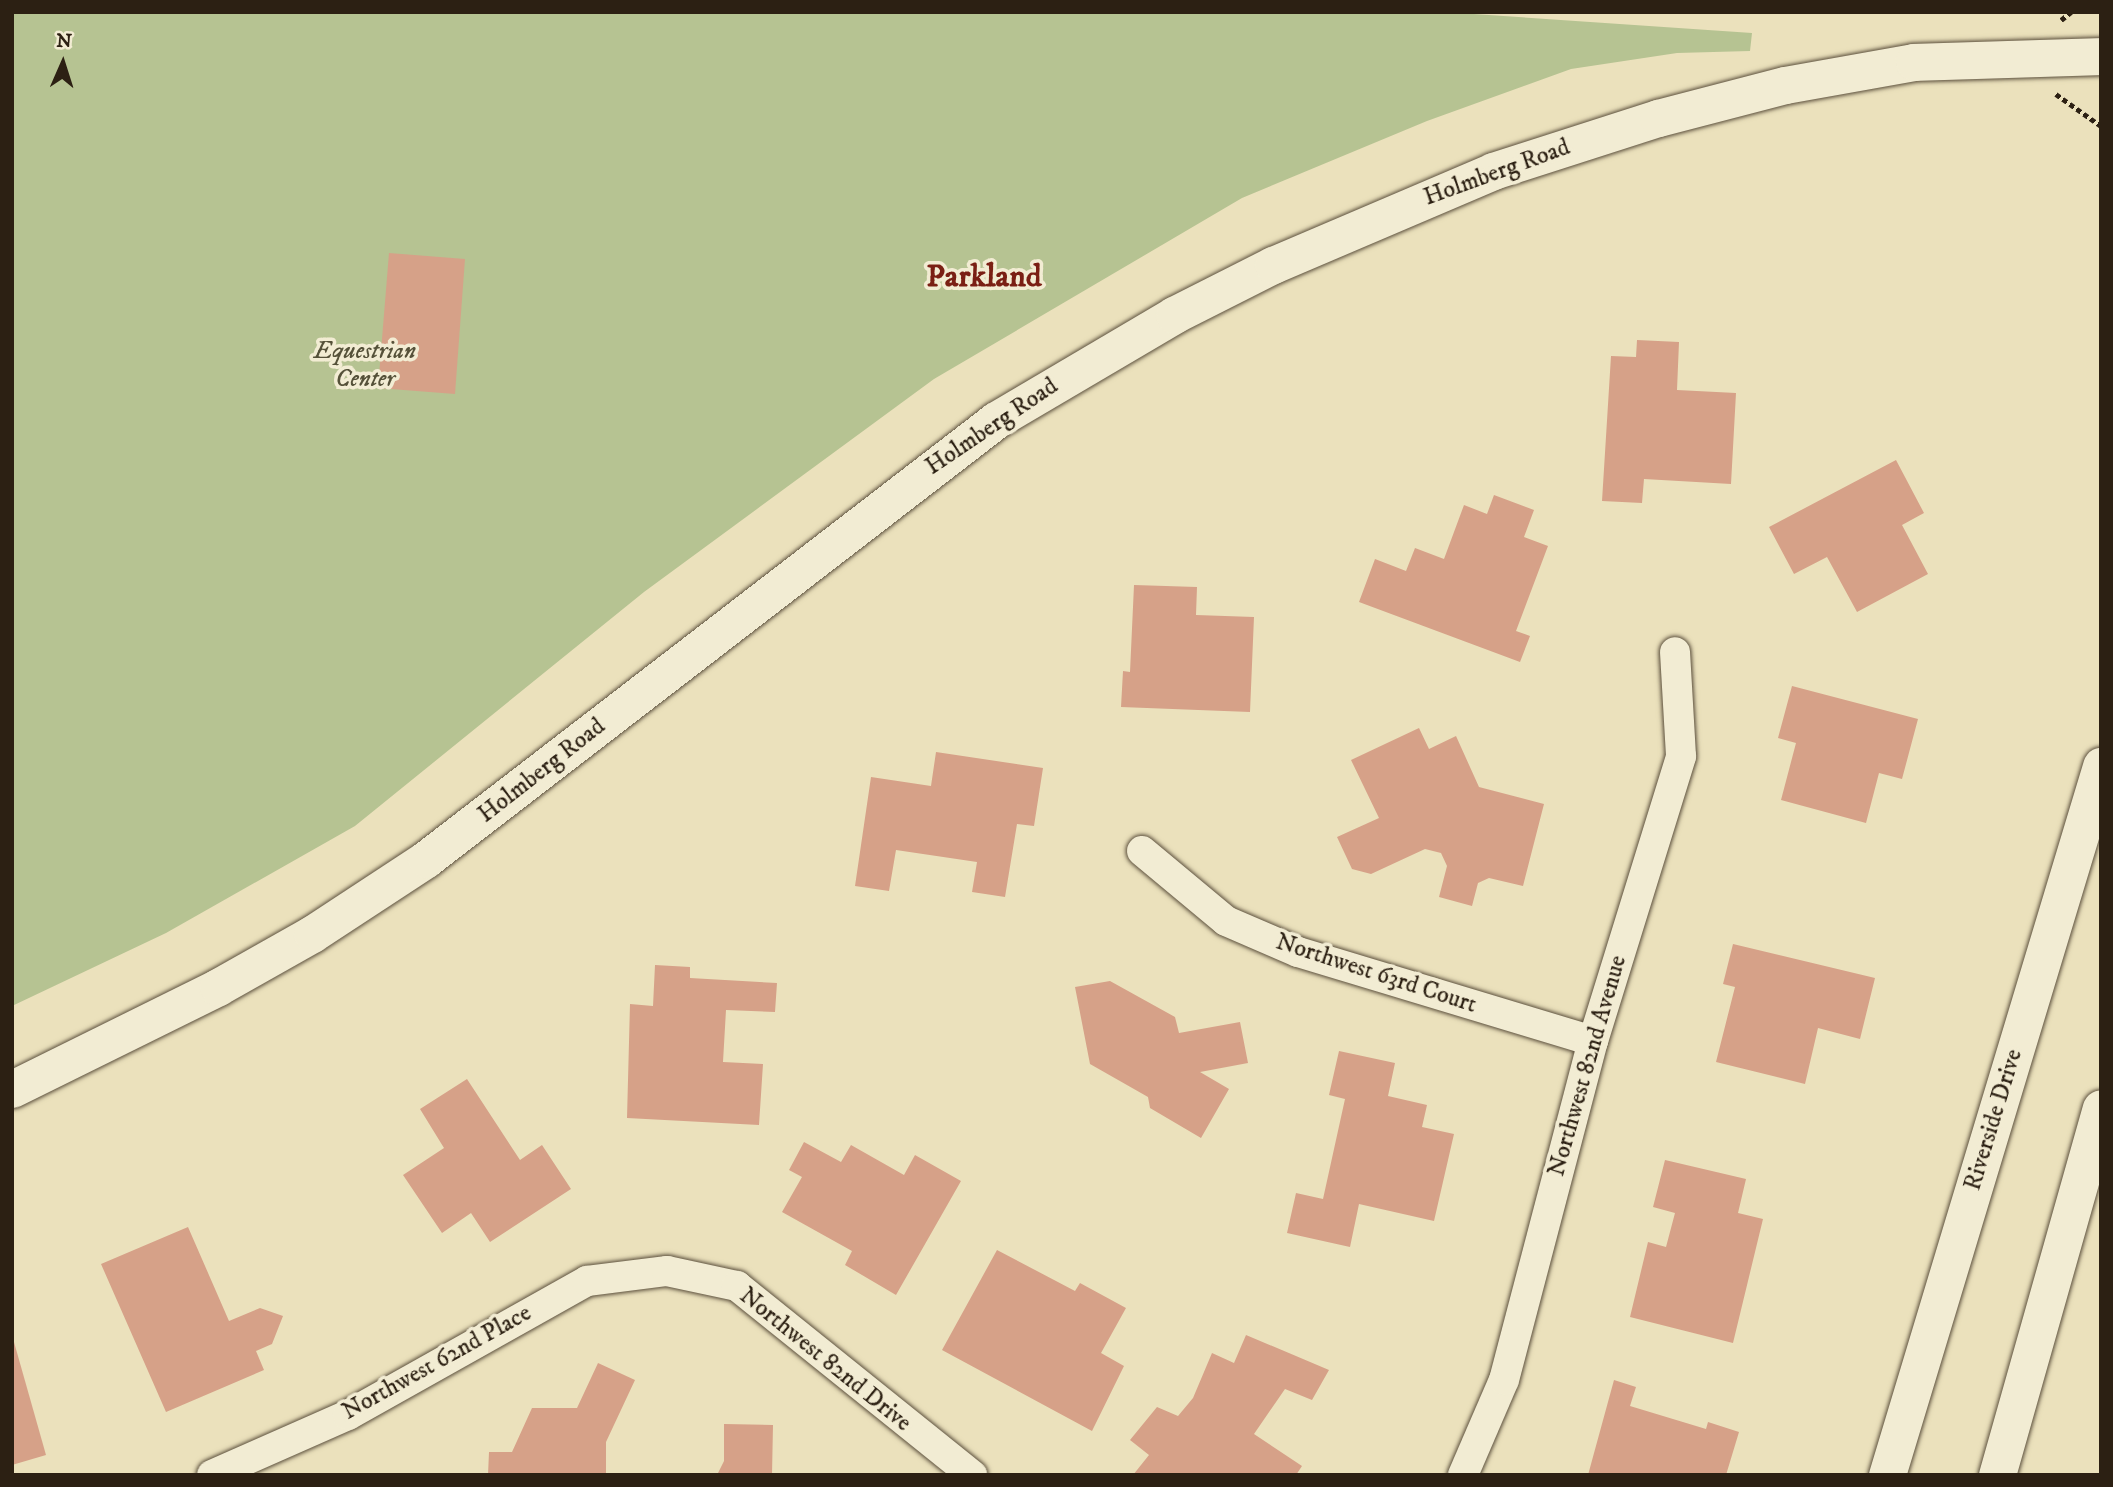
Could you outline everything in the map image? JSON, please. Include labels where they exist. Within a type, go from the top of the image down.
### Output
[{"type":"street","name":"Holmberg Road","points":[[12,1089],[218,986],[312,934],[426,859],[996,420],[1174,315],[1260,271],[1493,171],[1671,114],[1785,85],[1914,62],[2101,55]]},
{"type":"street","name":"Northwest 82nd Avenue","points":[[1463,1475],[1504,1380],[1593,1041],[1681,756],[1675,652]]},
{"type":"street","name":"Riverside Drive","points":[[1887,1475],[2101,766]]},
{"type":"street","name":"Northwest 63rd Court","points":[[1142,851],[1226,920],[1298,953],[1593,1041]]},
{"type":"street","points":[[1997,1475],[2101,1108]]},
{"type":"street","name":"Northwest 62nd Place","points":[[212,1475],[348,1415],[587,1281],[667,1271]]},
{"type":"street","name":"Northwest 82nd Drive","points":[[667,1271],[737,1286],[972,1475]]},
{"type":"path","points":[[2051,90],[2101,127]]},
{"type":"green space","name":"Equestrian Center","points":[[12,12],[1444,12],[1752,33],[1750,51],[1677,53],[1571,69],[1427,121],[1242,198],[934,379],[644,592],[355,826],[166,933],[12,1006]]},
{"type":"building","points":[[389,253],[465,259],[455,394],[378,388]]},
{"type":"building","points":[[1637,340],[1679,342],[1677,390],[1736,393],[1731,484],[1644,479],[1642,503],[1602,501],[1611,356],[1636,357]]},
{"type":"building","points":[[1896,460],[1924,513],[1902,525],[1928,574],[1857,612],[1827,557],[1794,574],[1769,527]]},
{"type":"building","points":[[1494,495],[1534,510],[1524,537],[1548,546],[1516,631],[1530,636],[1520,662],[1359,602],[1375,559],[1406,571],[1415,548],[1444,559],[1464,505],[1487,514]]},
{"type":"building","points":[[1134,585],[1197,587],[1196,615],[1254,617],[1250,712],[1121,707],[1123,671],[1130,672]]},
{"type":"building","points":[[1792,686],[1918,719],[1902,779],[1879,773],[1866,823],[1781,800],[1796,743],[1778,738]]},
{"type":"building","points":[[1419,728],[1429,749],[1456,736],[1479,787],[1544,804],[1523,886],[1489,878],[1478,883],[1472,906],[1439,897],[1447,866],[1441,853],[1425,849],[1371,874],[1352,869],[1337,837],[1379,818],[1351,760]]},
{"type":"building","points":[[936,752],[1043,768],[1034,826],[1017,824],[1005,897],[972,892],[977,862],[896,850],[889,891],[855,886],[871,777],[931,786]]},
{"type":"building","points":[[1733,944],[1875,978],[1860,1039],[1818,1028],[1805,1084],[1716,1062],[1735,987],[1723,984]]},
{"type":"building","points":[[655,965],[690,967],[690,978],[777,983],[775,1012],[726,1010],[723,1062],[763,1064],[759,1125],[627,1118],[630,1004],[653,1006]]},
{"type":"building","points":[[1110,981],[1175,1017],[1179,1033],[1240,1022],[1248,1063],[1200,1072],[1229,1089],[1201,1138],[1150,1108],[1148,1097],[1090,1064],[1075,987]]},
{"type":"building","points":[[1339,1051],[1395,1063],[1388,1096],[1427,1105],[1422,1127],[1454,1134],[1434,1221],[1359,1204],[1350,1247],[1287,1233],[1296,1193],[1323,1199],[1345,1099],[1329,1095]]},
{"type":"building","points":[[467,1079],[520,1160],[542,1145],[571,1189],[490,1242],[471,1213],[442,1233],[403,1175],[444,1148],[420,1109]]},
{"type":"building","points":[[804,1142],[841,1162],[851,1145],[904,1175],[915,1155],[961,1181],[896,1295],[845,1265],[852,1251],[782,1212],[802,1177],[789,1170]]},
{"type":"building","points":[[1665,1160],[1746,1179],[1738,1213],[1763,1219],[1733,1343],[1630,1317],[1648,1242],[1666,1247],[1675,1213],[1653,1207]]},
{"type":"building","points":[[188,1227],[229,1321],[260,1308],[283,1316],[272,1344],[256,1351],[264,1370],[166,1412],[101,1264]]},
{"type":"building","points":[[997,1250],[1075,1291],[1080,1283],[1126,1308],[1101,1353],[1124,1366],[1092,1431],[942,1350]]},
{"type":"building","points":[[12,1335],[46,1455],[12,1465]]},
{"type":"building","points":[[1246,1335],[1329,1370],[1312,1400],[1285,1389],[1254,1434],[1302,1466],[1296,1475],[1133,1475],[1149,1455],[1130,1440],[1157,1407],[1178,1416],[1193,1398],[1212,1353],[1234,1363]]},
{"type":"building","points":[[598,1363],[635,1380],[606,1442],[606,1475],[488,1475],[489,1452],[512,1452],[532,1408],[577,1408]]},
{"type":"building","points":[[1614,1380],[1636,1387],[1630,1406],[1706,1429],[1708,1422],[1739,1432],[1726,1475],[1588,1475]]},
{"type":"building","points":[[724,1424],[773,1425],[772,1475],[717,1475],[724,1461]]},
{"type":"district","name":"Parkland","points":[[984,277]]}]
